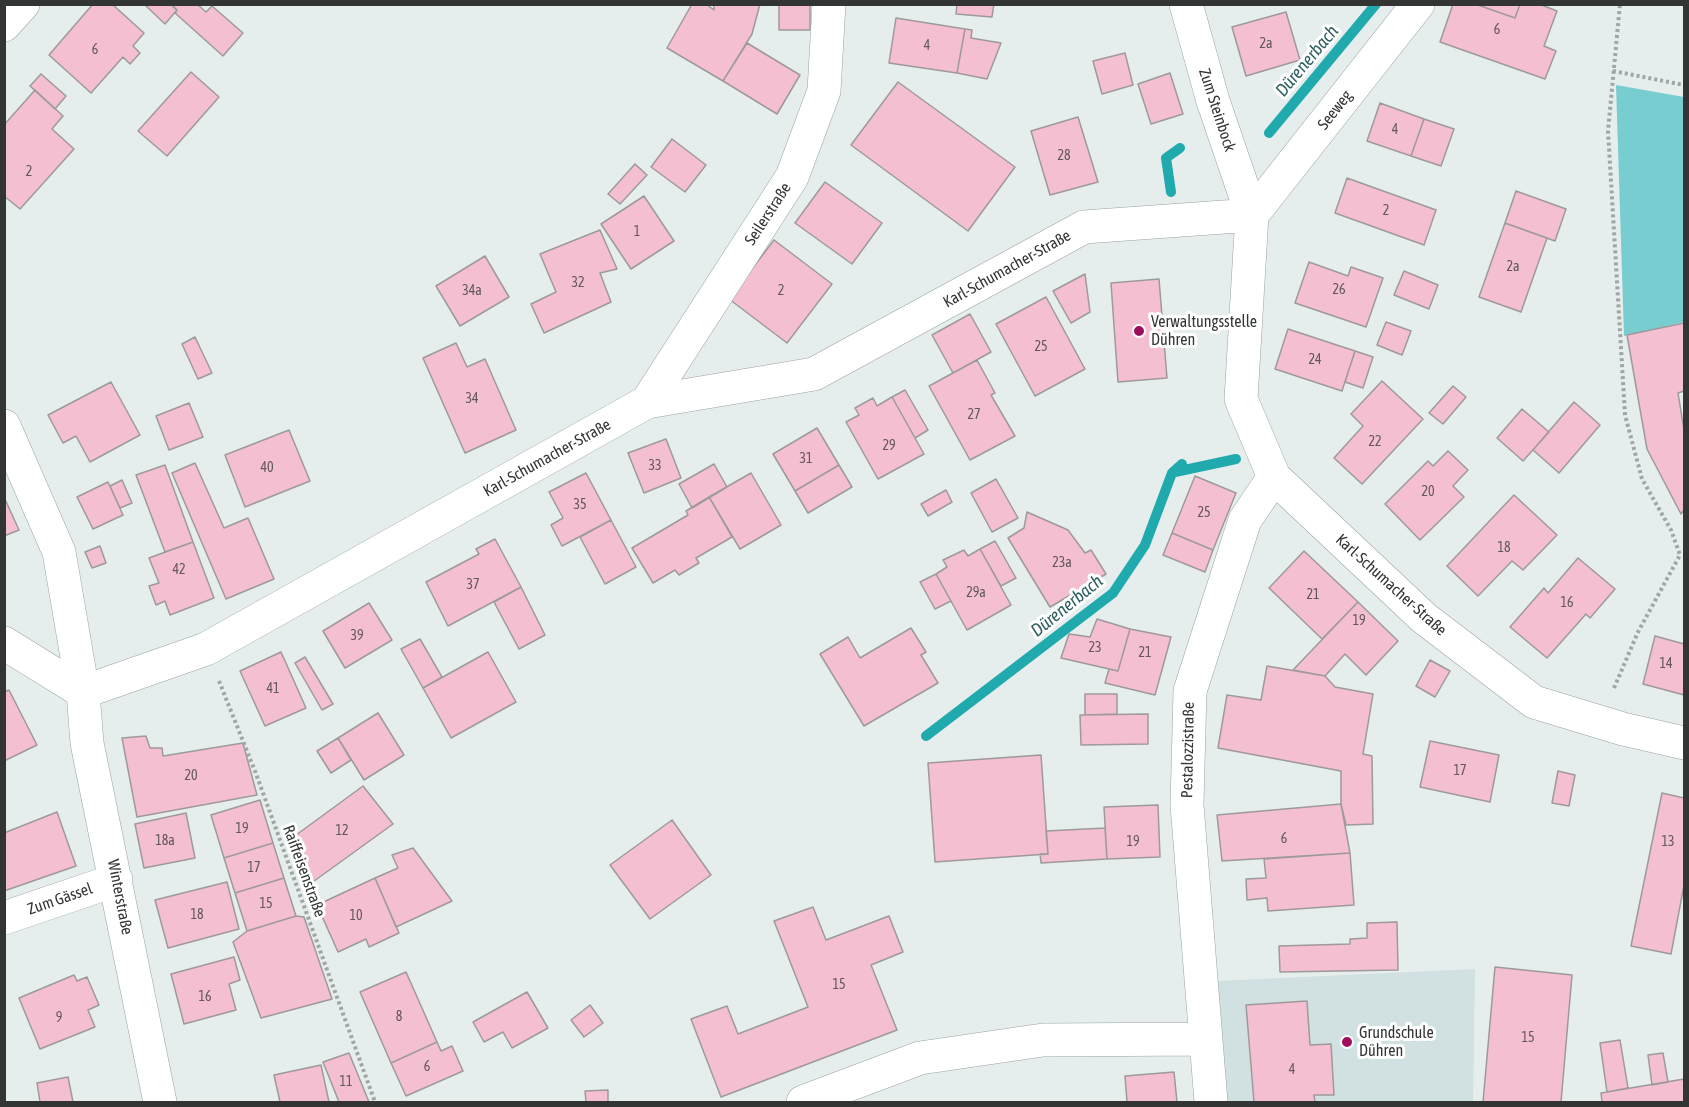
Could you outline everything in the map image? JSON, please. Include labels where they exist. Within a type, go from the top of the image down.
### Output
[{"type":"street","points":[[4,25],[22,4]]},
{"type":"street","name":"Seilerstraße","points":[[647,402],[792,177],[824,91],[829,4]]},
{"type":"street","name":"Zum Steinbock","points":[[1186,4],[1213,101],[1252,215]]},
{"type":"street","name":"Seeweg","points":[[1252,215],[1419,4]]},
{"type":"street","name":"Karl-Schumacher-Straße","points":[[83,692],[206,649],[647,402],[814,374],[1084,227],[1252,215],[1241,399],[1274,477],[1424,618],[1534,702],[1600,722],[1684,743]]},
{"type":"street","name":"Winterstraße","points":[[4,426],[59,552],[83,692],[87,743],[160,1102]]},
{"type":"street","name":"Pestalozzistraße","points":[[1211,1102],[1187,806],[1190,691],[1245,520],[1274,477]]},
{"type":"street","points":[[4,643],[83,692]]},
{"type":"street","name":"Zum Gässel","points":[[4,918],[116,880]]},
{"type":"street","points":[[802,1102],[920,1058],[1043,1040],[1205,1039]]},
{"type":"path","points":[[1600,722],[1638,632],[1680,555],[1671,530],[1642,480],[1624,415],[1608,131],[1620,4]]},
{"type":"path","points":[[1613,71],[1684,85]]},
{"type":"path","name":"Raiffeisenstraße","points":[[206,649],[255,771],[375,1102]]},
{"type":"shaded area","points":[[1616,85],[1684,97],[1684,322],[1624,336]]},
{"type":"shaded area","name":"Grundschule Dühren","points":[[1475,969],[1473,1102],[1224,1102],[1217,981]]},
{"type":"building","points":[[93,4],[112,4],[144,33],[133,46],[140,53],[130,64],[123,57],[91,93],[49,55]]},
{"type":"building","points":[[144,4],[171,4],[177,10],[165,24]]},
{"type":"building","points":[[175,4],[197,4],[206,12],[212,6],[243,33],[223,56],[175,13],[177,10],[173,7]]},
{"type":"building","points":[[692,4],[706,4],[714,10],[714,4],[760,4],[752,34],[723,81],[667,48]]},
{"type":"building","points":[[779,4],[810,4],[810,30],[779,30]]},
{"type":"building","points":[[957,4],[994,4],[992,17],[956,14]]},
{"type":"building","points":[[1453,4],[1475,4],[1515,18],[1520,4],[1539,4],[1557,11],[1544,46],[1556,51],[1545,79],[1440,42]]},
{"type":"building","points":[[1475,4],[1520,4],[1515,18]]},
{"type":"building","points":[[1286,12],[1300,60],[1246,76],[1232,27]]},
{"type":"building","points":[[896,18],[965,29],[957,73],[889,63]]},
{"type":"building","points":[[965,29],[972,30],[971,38],[1001,43],[987,79],[957,73]]},
{"type":"building","points":[[747,43],[800,75],[777,114],[723,81]]},
{"type":"building","points":[[1125,53],[1133,85],[1102,94],[1093,61]]},
{"type":"building","points":[[191,72],[219,97],[167,156],[138,131]]},
{"type":"building","points":[[1170,73],[1183,114],[1151,124],[1138,84]]},
{"type":"building","points":[[41,74],[66,96],[55,109],[30,86]]},
{"type":"building","points":[[898,82],[1015,167],[968,231],[851,145]]},
{"type":"building","points":[[35,90],[63,116],[52,129],[74,149],[20,209],[4,196],[4,125]]},
{"type":"building","points":[[1380,103],[1424,119],[1411,156],[1367,141]]},
{"type":"building","points":[[1078,117],[1098,182],[1050,195],[1031,131]]},
{"type":"building","points":[[1424,119],[1454,129],[1441,166],[1411,156]]},
{"type":"building","points":[[672,139],[706,165],[685,192],[651,167]]},
{"type":"building","points":[[635,164],[647,175],[620,204],[608,194]]},
{"type":"building","points":[[1347,178],[1436,210],[1424,245],[1335,213]]},
{"type":"building","points":[[825,182],[882,223],[852,264],[795,223]]},
{"type":"building","points":[[1516,191],[1566,209],[1555,241],[1505,223]]},
{"type":"building","points":[[644,196],[674,241],[631,269],[601,224]]},
{"type":"building","points":[[1505,223],[1547,238],[1521,312],[1479,297]]},
{"type":"building","points":[[600,230],[617,269],[600,273],[611,302],[544,333],[531,304],[556,292],[540,254]]},
{"type":"building","points":[[774,240],[832,284],[787,343],[729,299]]},
{"type":"building","points":[[485,256],[509,297],[460,326],[436,286]]},
{"type":"building","points":[[1309,262],[1348,276],[1351,267],[1383,278],[1366,327],[1295,303]]},
{"type":"building","points":[[1404,271],[1438,285],[1429,309],[1394,295]]},
{"type":"building","points":[[1085,274],[1090,312],[1071,323],[1053,291]]},
{"type":"building","name":"Verwaltungsstelle Dühren","points":[[1159,279],[1167,378],[1118,382],[1111,283]]},
{"type":"building","points":[[1046,297],[1085,369],[1035,396],[996,324]]},
{"type":"building","points":[[970,314],[991,352],[953,373],[932,335]]},
{"type":"building","points":[[1386,322],[1411,331],[1402,355],[1377,345]]},
{"type":"building","points":[[1684,323],[1684,391],[1678,393],[1684,430],[1684,510],[1681,514],[1647,449],[1627,335]]},
{"type":"building","points":[[1288,329],[1355,351],[1342,391],[1275,369]]},
{"type":"building","points":[[195,337],[212,373],[198,379],[182,344]]},
{"type":"building","points":[[456,343],[467,367],[485,359],[516,430],[465,453],[423,358]]},
{"type":"building","points":[[1355,351],[1373,357],[1363,388],[1345,382]]},
{"type":"building","points":[[977,360],[995,393],[991,395],[1015,436],[970,460],[929,386]]},
{"type":"building","points":[[1382,381],[1423,419],[1362,484],[1334,458],[1363,426],[1351,414]]},
{"type":"building","points":[[111,382],[140,435],[90,462],[76,436],[63,443],[48,415]]},
{"type":"building","points":[[1453,386],[1466,397],[1443,424],[1429,413]]},
{"type":"building","points":[[905,390],[928,430],[915,438],[892,397]]},
{"type":"building","points":[[892,397],[924,454],[878,479],[846,422],[859,415],[855,408],[873,398],[877,406]]},
{"type":"building","points":[[1574,402],[1600,425],[1559,473],[1533,450]]},
{"type":"building","points":[[189,403],[203,437],[169,450],[156,416]]},
{"type":"building","points":[[1522,409],[1549,432],[1523,461],[1497,438]]},
{"type":"building","points":[[817,428],[839,465],[795,491],[773,454]]},
{"type":"building","points":[[289,430],[310,481],[245,507],[225,455]]},
{"type":"building","points":[[666,439],[681,478],[644,493],[628,453]]},
{"type":"building","points":[[1448,451],[1468,470],[1453,486],[1464,497],[1420,540],[1385,504],[1428,461],[1433,466]]},
{"type":"building","points":[[195,463],[224,528],[248,518],[274,579],[226,599],[172,473]]},
{"type":"building","points":[[714,464],[727,487],[692,508],[679,484]]},
{"type":"building","points":[[165,465],[193,542],[165,552],[136,475]]},
{"type":"building","points":[[839,465],[852,487],[808,513],[795,491]]},
{"type":"building","points":[[586,473],[611,520],[562,546],[551,525],[563,518],[549,492]]},
{"type":"building","points":[[751,473],[781,525],[740,549],[709,497]]},
{"type":"building","points":[[1195,476],[1236,493],[1213,550],[1172,533]]},
{"type":"building","points":[[996,479],[1018,518],[992,532],[971,493]]},
{"type":"building","points":[[122,480],[132,503],[120,508],[110,486]]},
{"type":"building","points":[[108,482],[123,515],[93,529],[77,497]]},
{"type":"building","points":[[946,490],[952,502],[928,516],[921,504]]},
{"type":"building","points":[[1514,495],[1557,535],[1523,570],[1512,561],[1478,596],[1447,566]]},
{"type":"building","points":[[4,497],[19,530],[4,536]]},
{"type":"building","points":[[709,497],[732,537],[696,558],[699,563],[679,575],[675,570],[653,583],[632,548],[688,515],[686,511]]},
{"type":"building","points":[[1027,512],[1068,530],[1085,553],[1091,550],[1106,574],[1050,607],[1008,538],[1024,528]]},
{"type":"building","points":[[611,520],[636,567],[605,584],[580,537]]},
{"type":"building","points":[[1172,533],[1213,550],[1205,572],[1163,555]]},
{"type":"building","points":[[495,539],[521,587],[448,626],[426,582],[479,554],[476,549]]},
{"type":"building","points":[[995,541],[1016,578],[1001,586],[980,549]]},
{"type":"building","points":[[193,542],[214,598],[170,615],[165,601],[156,605],[149,586],[159,583],[149,558]]},
{"type":"building","points":[[100,546],[106,563],[92,568],[85,552]]},
{"type":"building","points":[[980,549],[1011,605],[967,630],[936,574],[947,567],[943,560],[964,550],[968,556]]},
{"type":"building","points":[[1304,551],[1358,602],[1322,639],[1269,588]]},
{"type":"building","points":[[1578,558],[1615,589],[1590,618],[1586,614],[1547,658],[1510,627],[1544,588],[1548,593]]},
{"type":"building","points":[[936,574],[951,601],[935,609],[920,582]]},
{"type":"building","points":[[521,587],[545,635],[519,649],[494,602]]},
{"type":"building","points":[[1358,602],[1398,641],[1366,675],[1345,654],[1325,676],[1293,670]]},
{"type":"building","points":[[369,603],[392,640],[345,668],[323,631]]},
{"type":"building","points":[[1097,619],[1130,629],[1118,671],[1061,658],[1069,634],[1090,637]]},
{"type":"building","points":[[911,628],[926,652],[921,655],[938,683],[864,726],[820,654],[848,637],[860,658]]},
{"type":"building","points":[[1130,629],[1171,637],[1155,695],[1105,683],[1109,669],[1118,671]]},
{"type":"building","points":[[1655,636],[1684,644],[1684,695],[1643,684]]},
{"type":"building","points":[[420,639],[442,677],[423,688],[401,649]]},
{"type":"building","points":[[281,652],[306,708],[265,726],[240,671]]},
{"type":"building","points":[[488,652],[516,702],[451,738],[423,688]]},
{"type":"building","points":[[305,657],[333,704],[322,710],[295,663]]},
{"type":"building","points":[[1430,660],[1450,671],[1435,697],[1416,686]]},
{"type":"building","points":[[1267,666],[1325,676],[1335,687],[1373,694],[1363,754],[1372,756],[1373,824],[1346,825],[1341,804],[1341,771],[1218,748],[1227,695],[1261,700]]},
{"type":"building","points":[[9,690],[37,745],[4,761],[4,692]]},
{"type":"building","points":[[1085,694],[1117,694],[1117,714],[1085,715]]},
{"type":"building","points":[[378,713],[404,755],[364,780],[338,738]]},
{"type":"building","points":[[1148,714],[1148,744],[1081,745],[1080,715]]},
{"type":"building","points":[[146,736],[150,748],[162,748],[163,756],[243,743],[257,795],[137,817],[122,738]]},
{"type":"building","points":[[338,738],[351,760],[331,773],[317,751]]},
{"type":"building","points":[[1430,741],[1499,755],[1490,802],[1420,787]]},
{"type":"building","points":[[1041,755],[1048,854],[935,862],[928,763]]},
{"type":"building","points":[[1558,771],[1575,775],[1569,806],[1552,803]]},
{"type":"building","points":[[363,786],[393,824],[310,884],[292,838]]},
{"type":"building","points":[[1662,793],[1684,798],[1684,885],[1671,954],[1631,946]]},
{"type":"building","points":[[260,800],[273,843],[224,858],[211,815]]},
{"type":"building","points":[[1341,804],[1350,853],[1222,861],[1217,815]]},
{"type":"building","points":[[1158,805],[1160,857],[1107,859],[1104,807]]},
{"type":"building","points":[[57,812],[76,866],[4,891],[4,833]]},
{"type":"building","points":[[186,813],[195,858],[144,868],[135,824]]},
{"type":"building","points":[[672,820],[711,875],[650,919],[610,865]]},
{"type":"building","points":[[1105,828],[1107,859],[1041,863],[1040,854],[1048,854],[1046,831]]},
{"type":"building","points":[[273,843],[284,878],[235,893],[224,858]]},
{"type":"building","points":[[413,848],[452,901],[396,927],[375,878],[398,868],[392,855]]},
{"type":"building","points":[[1350,853],[1354,905],[1268,911],[1267,898],[1247,900],[1246,879],[1266,878],[1264,859]]},
{"type":"building","points":[[284,878],[296,916],[247,931],[235,893]]},
{"type":"building","points":[[375,878],[399,933],[369,947],[366,939],[338,952],[317,905]]},
{"type":"building","points":[[227,882],[239,929],[168,948],[155,900]]},
{"type":"building","points":[[813,907],[826,940],[889,916],[903,952],[871,965],[897,1030],[721,1097],[691,1019],[727,1006],[738,1034],[808,1007],[774,921]]},
{"type":"building","points":[[296,916],[304,917],[332,999],[261,1018],[233,942],[247,931]]},
{"type":"building","points":[[1397,922],[1398,970],[1280,972],[1279,946],[1350,944],[1350,939],[1367,938],[1367,923]]},
{"type":"building","points":[[234,957],[240,980],[229,984],[236,1010],[184,1024],[171,974]]},
{"type":"building","points":[[1495,967],[1572,975],[1561,1102],[1483,1102]]},
{"type":"building","points":[[406,972],[437,1042],[391,1063],[360,992]]},
{"type":"building","points":[[74,975],[77,981],[87,977],[99,1005],[88,1010],[95,1027],[40,1049],[19,998]]},
{"type":"building","points":[[527,992],[548,1028],[512,1048],[503,1032],[484,1042],[473,1022]]},
{"type":"building","points":[[1307,1001],[1310,1045],[1331,1044],[1334,1095],[1314,1095],[1315,1102],[1254,1102],[1246,1005]]},
{"type":"building","points":[[590,1005],[603,1023],[584,1037],[571,1020]]},
{"type":"building","points":[[1620,1040],[1628,1088],[1607,1092],[1600,1043]]},
{"type":"building","points":[[437,1042],[441,1051],[452,1046],[463,1071],[406,1096],[391,1063]]},
{"type":"building","points":[[349,1053],[369,1102],[339,1102],[323,1062]]},
{"type":"building","points":[[1663,1053],[1668,1082],[1652,1085],[1648,1055]]},
{"type":"building","points":[[321,1065],[329,1102],[280,1102],[274,1075]]},
{"type":"building","points":[[1174,1072],[1177,1102],[1127,1102],[1125,1076]]},
{"type":"building","points":[[68,1077],[73,1102],[40,1102],[37,1083]]},
{"type":"building","points":[[1684,1079],[1684,1102],[1602,1102],[1601,1093]]},
{"type":"building","points":[[608,1090],[608,1102],[586,1102],[585,1091]]},
{"type":"waterway","name":"Dürenerbach","points":[[1269,133],[1376,4]]},
{"type":"waterway","name":"Dürenerbach","points":[[1171,192],[1166,158],[1180,148]]},
{"type":"waterway","points":[[1175,472],[1236,459]]},
{"type":"waterway","name":"Dürenerbach","points":[[926,736],[1113,593],[1145,545],[1172,473],[1182,464]]},
{"type":"place","name":"Verwaltungsstelle Dühren","points":[[1139,331]]},
{"type":"place","name":"Grundschule Dühren","points":[[1347,1042]]}]
